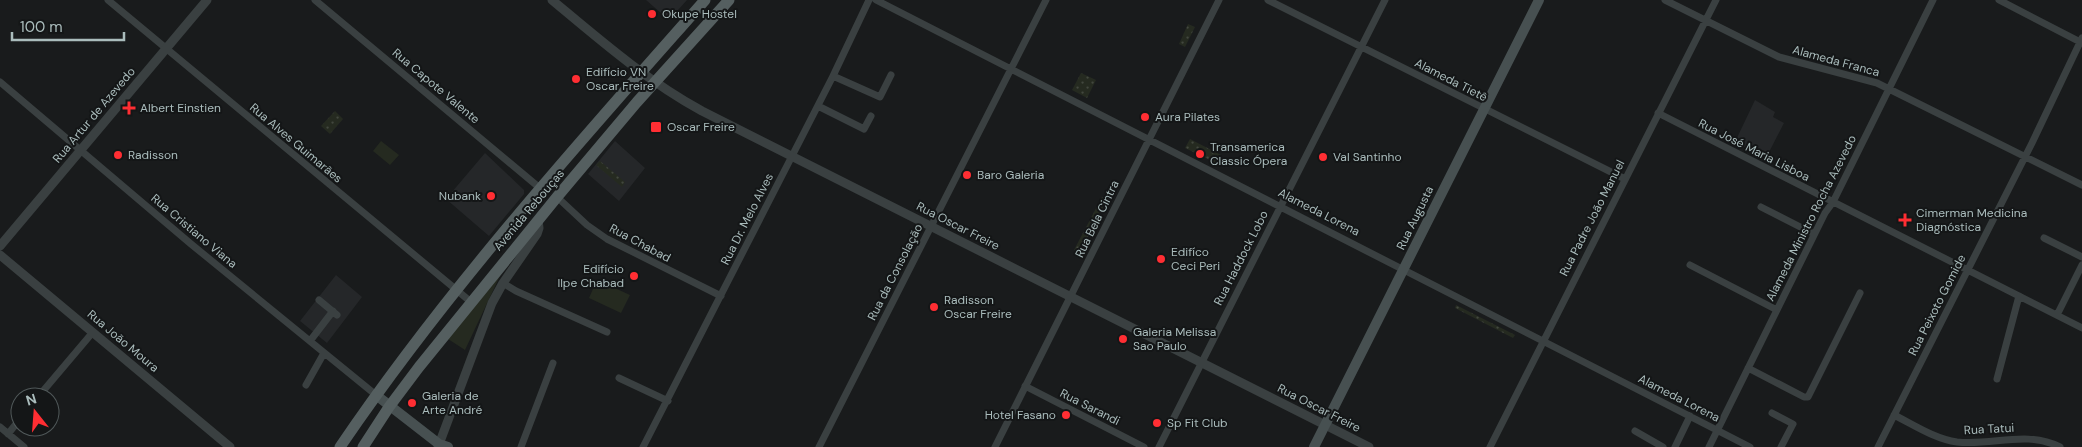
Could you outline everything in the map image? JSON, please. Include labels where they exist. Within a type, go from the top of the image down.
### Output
[{"type":"main road","name":"Avenida Rebouças","points":[[340,447],[376,395],[457,290],[641,72],[705,0]]},
{"type":"main road","name":"Avenida Rebouças","points":[[363,447],[389,406],[538,220],[654,82],[729,0]]},
{"type":"main road","name":"Rua Augusta","points":[[1314,447],[1540,0]]},
{"type":"main road","points":[[376,395],[441,446]]},
{"type":"street","name":"Rua Alves Guimarães","points":[[108,0],[471,302]]},
{"type":"street","name":"Rua Artur de Azevedo","points":[[0,246],[207,0]]},
{"type":"street","name":"Rua Capote Valente","points":[[315,0],[542,188]]},
{"type":"street","name":"Rua Oscar Freire","points":[[552,0],[654,82],[702,111],[1369,447]]},
{"type":"street","name":"Rua Dr. Melo Alves","points":[[643,447],[834,76],[869,0]]},
{"type":"street","name":"Alameda Lorena","points":[[876,0],[1404,268],[1750,447]]},
{"type":"street","name":"Rua da Consolação","points":[[819,447],[1046,0]]},
{"type":"street","name":"Rua Bela Cintra","points":[[995,447],[1219,0]]},
{"type":"street","name":"Alameda Tietê","points":[[1268,0],[1484,110],[1625,179]]},
{"type":"street","name":"Rua Haddock Lobo","points":[[1159,447],[1385,0]]},
{"type":"street","name":"Alameda Franca","points":[[1665,0],[1779,58],[1877,83],[2082,185]]},
{"type":"street","name":"Rua Padre João Manuel","points":[[1490,447],[1716,0]]},
{"type":"street","name":"Alameda Ministro Rocha Azevedo","points":[[1709,447],[1824,213],[1833,202],[1934,0]]},
{"type":"street","points":[[1999,0],[2081,41]]},
{"type":"street","name":"Rua Peixoto Gomide","points":[[1878,447],[2025,157],[2081,41]]},
{"type":"street","points":[[834,76],[880,97],[891,75]]},
{"type":"street","name":"Rua Cristiano Viana","points":[[0,82],[191,244],[376,395]]},
{"type":"street","points":[[818,106],[864,129],[871,116]]},
{"type":"street","name":"Rua José Maria Lisboa","points":[[1658,114],[2082,328]]},
{"type":"street","name":"Rua Chabad","points":[[557,197],[587,225],[607,240],[721,296]]},
{"type":"street","points":[[1761,207],[1814,234]]},
{"type":"street","points":[[441,446],[474,348],[492,303],[503,283],[537,234],[539,228],[538,220]]},
{"type":"street","points":[[2044,238],[2082,256]]},
{"type":"street","name":"Rua João Moura","points":[[0,255],[230,447]]},
{"type":"street","points":[[1690,265],[1777,310]]},
{"type":"street","points":[[2057,315],[2082,265]]},
{"type":"street","points":[[503,283],[516,291],[607,332]]},
{"type":"street","points":[[1748,368],[1804,397],[1808,397],[1860,293]]},
{"type":"street","points":[[1997,379],[2019,296]]},
{"type":"street","points":[[310,341],[335,313],[319,300]]},
{"type":"street","points":[[46,387],[93,332]]},
{"type":"street","points":[[306,386],[324,353]]},
{"type":"street","points":[[521,447],[553,363]]},
{"type":"street","points":[[618,378],[668,401]]},
{"type":"street","name":"Rua Sarandi","points":[[1025,386],[1144,447]]},
{"type":"street","points":[[1772,413],[1793,424],[1781,447]]},
{"type":"street","name":"Rua Tatui","points":[[1894,415],[1940,438],[1958,442],[2023,438],[2043,440],[2060,447]]},
{"type":"street","points":[[1676,447],[1690,416]]},
{"type":"street","points":[[0,427],[24,447]]},
{"type":"street","points":[[1635,432],[1663,447]]},
{"type":"shaded area","points":[[646,0],[687,0],[669,20]]},
{"type":"shaded area","points":[[1188,24],[1195,27],[1185,47],[1179,44]]},
{"type":"shaded area","points":[[1081,73],[1096,80],[1087,98],[1072,90]]},
{"type":"shaded area","points":[[1755,100],[1775,112],[1773,117],[1784,123],[1766,158],[1735,142]]},
{"type":"shaded area","points":[[335,111],[343,119],[330,134],[321,126]]},
{"type":"shaded area","points":[[1190,139],[1221,155],[1216,163],[1185,148]]},
{"type":"shaded area","points":[[381,141],[399,155],[390,165],[373,151]]},
{"type":"shaded area","points":[[615,141],[645,168],[619,201],[588,174]]},
{"type":"shaded area","points":[[485,153],[524,190],[524,194],[489,236],[446,199]]},
{"type":"shaded area","points":[[600,161],[625,182],[622,187],[596,165]]},
{"type":"shaded area","points":[[1102,197],[1107,199],[1080,253],[1074,250]]},
{"type":"shaded area","points":[[506,263],[465,350],[445,337]]},
{"type":"shaded area","points":[[336,275],[362,297],[327,343],[300,321]]},
{"type":"shaded area","points":[[597,280],[630,295],[621,313],[589,298]]},
{"type":"shaded area","points":[[1456,305],[1515,335],[1513,338],[1455,308]]},
{"type":"place","name":"Okupe Hostel","points":[[652,14]]},
{"type":"place","name":"Edifício VN Oscar Freire","points":[[576,79]]},
{"type":"place","name":"Albert Einstien","points":[[129,108]]},
{"type":"place","name":"Aura Pilates","points":[[1145,117]]},
{"type":"place","name":"Oscar Freire","points":[[656,127]]},
{"type":"place","name":"Transamerica Classic Ópera","points":[[1200,154]]},
{"type":"place","name":"Radisson","points":[[118,155]]},
{"type":"place","name":"Val Santinho","points":[[1323,157]]},
{"type":"place","name":"Baro Galeria","points":[[967,175]]},
{"type":"place","name":"Nubank","points":[[491,196]]},
{"type":"place","name":"Cimerman Medicina Diagnóstica","points":[[1905,220]]},
{"type":"place","name":"Edifíco Ceci Peri","points":[[1161,259]]},
{"type":"place","name":"Edifício Ilpe Chabad","points":[[634,276]]},
{"type":"place","name":"Radisson Oscar Freire","points":[[934,307]]},
{"type":"place","name":"Galeria Melissa Sao Paulo","points":[[1123,339]]},
{"type":"place","name":"Galeria de Arte André","points":[[412,403]]},
{"type":"place","name":"Hotel Fasano","points":[[1066,415]]},
{"type":"place","name":"Sp Fit Club","points":[[1157,423]]}]
